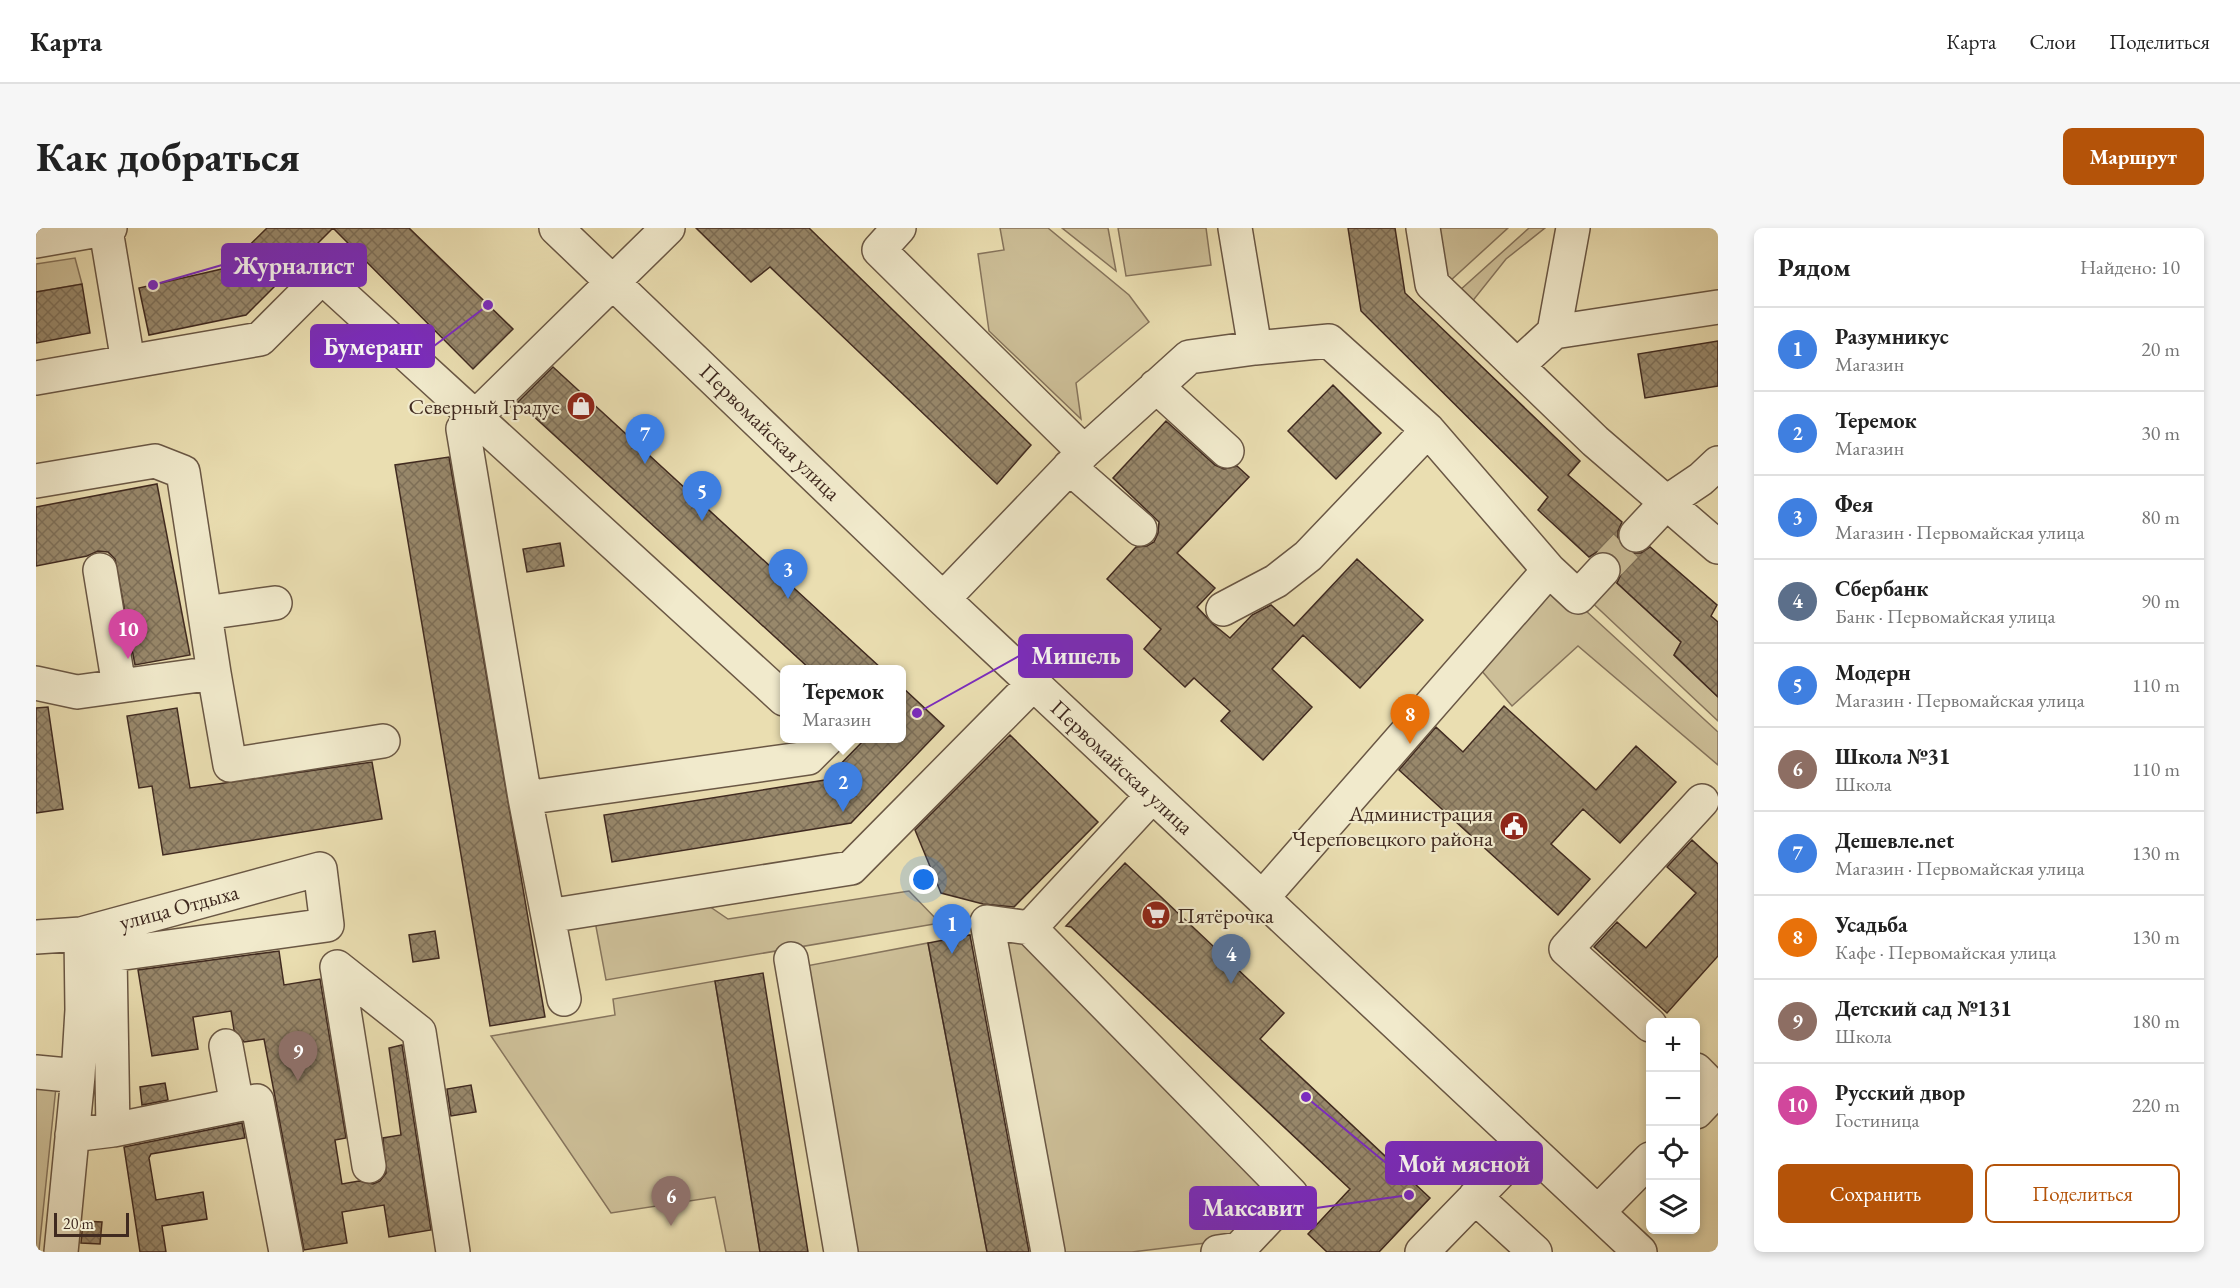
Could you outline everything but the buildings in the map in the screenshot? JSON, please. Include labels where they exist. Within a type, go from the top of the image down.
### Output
[{"type":"street","name":"Первомайская улица","points":[[556,228],[943,599],[1640,1252]]},
{"type":"street","points":[[564,999],[525,798],[463,429],[668,228]]},
{"type":"street","points":[[899,228],[879,250],[1140,529]]},
{"type":"street","points":[[1235,228],[1255,348]]},
{"type":"street","points":[[1424,228],[1431,284],[1595,441],[1667,502],[1713,536]]},
{"type":"street","points":[[1554,332],[1573,228]]},
{"type":"street","points":[[36,241],[108,229],[129,362]]},
{"type":"street","points":[[36,378],[260,339],[322,277],[477,416],[780,695]]},
{"type":"street","points":[[1517,366],[1554,332],[1718,307]]},
{"type":"street","points":[[943,599],[1076,459],[1189,357],[1329,340],[1428,430],[1549,570],[1578,597],[1603,570]]},
{"type":"street","points":[[1156,386],[1227,451]]},
{"type":"street","points":[[1223,609],[1276,581],[1313,570],[1428,430]]},
{"type":"street","points":[[36,481],[155,461],[183,472],[230,765],[383,741]]},
{"type":"street","points":[[1636,535],[1667,502],[1701,479],[1718,464]]},
{"type":"street","points":[[100,570],[119,686]]},
{"type":"street","points":[[1262,898],[1549,570]]},
{"type":"street","points":[[205,613],[274,603]]},
{"type":"street","points":[[36,682],[77,692],[214,673]]},
{"type":"street","points":[[548,916],[851,868],[1034,683]]},
{"type":"street","points":[[525,798],[808,758],[823,743]]},
{"type":"street","points":[[1030,928],[1152,796]]},
{"type":"street","points":[[1646,1021],[1566,949],[1702,801]]},
{"type":"street","name":"улица Отдыха","points":[[36,937],[81,934],[320,869],[327,926]]},
{"type":"street","points":[[1048,1252],[987,922],[1030,928],[1291,1194],[1232,1251]]},
{"type":"street","points":[[113,1130],[110,955],[327,926],[337,967],[369,1166]]},
{"type":"street","points":[[61,1252],[78,1076],[81,934]]},
{"type":"street","points":[[791,959],[841,1252]]},
{"type":"street","points":[[337,967],[419,1032],[453,1252]]},
{"type":"street","points":[[226,1047],[237,1105]]},
{"type":"street","points":[[36,1072],[78,1076]]},
{"type":"street","points":[[72,1135],[113,1130],[258,1101],[286,1252]]},
{"type":"street","points":[[1422,1252],[1526,1145]]},
{"type":"street","points":[[1599,1212],[1646,1163]]},
{"type":"street","points":[[1475,1197],[1535,1252]]},
{"type":"shaded area","points":[[1000,228],[1048,228],[1129,295],[1149,322],[1076,383],[1081,419],[989,331],[978,254],[1004,250]]},
{"type":"shaded area","points":[[1062,228],[1108,228],[1116,271]]},
{"type":"shaded area","points":[[1118,228],[1206,228],[1211,265],[1126,276]]},
{"type":"shaded area","points":[[1433,228],[1508,228],[1450,281],[1442,273]]},
{"type":"shaded area","points":[[1529,228],[1545,228],[1506,259],[1471,303],[1459,291]]},
{"type":"shaded area","points":[[75,258],[82,284],[36,292],[36,264]]},
{"type":"shaded area","points":[[1606,573],[1681,642],[1674,655],[1718,697],[1718,721],[1585,596]]},
{"type":"shaded area","points":[[1549,577],[1718,732],[1718,765],[1578,646],[1512,706],[1474,662]]},
{"type":"shaded area","points":[[909,891],[940,923],[606,980],[594,916],[700,900],[728,919]]},
{"type":"shaded area","points":[[1002,935],[1025,938],[1278,1193],[1239,1239],[1132,1252],[1062,1252]]},
{"type":"shaded area","points":[[928,943],[987,1252],[853,1252],[806,966]]},
{"type":"shaded area","points":[[715,981],[760,1252],[726,1252],[715,1197],[611,1213],[491,1036],[615,1015],[613,999]]},
{"type":"shaded area","points":[[36,1085],[56,1087],[39,1250],[36,1250]]},
{"type":"tunnel","points":[[1603,570],[1636,535]]},
{"type":"place","name":"Журналист","points":[[153,285]]},
{"type":"place","name":"Бумеранг","points":[[488,305]]},
{"type":"place","name":"Северный Градус","points":[[581,406]]},
{"type":"place","name":"Дешевле.net","points":[[645,464]]},
{"type":"place","name":"Модерн","points":[[702,521]]},
{"type":"place","name":"Фея","points":[[788,599]]},
{"type":"place","name":"Русский двор","points":[[128,659]]},
{"type":"place","name":"Мишель","points":[[917,713]]},
{"type":"place","name":"Усадьба","points":[[1410,744]]},
{"type":"place","name":"Теремок","points":[[843,812]]},
{"type":"place","name":"Администрация Череповецкого района","points":[[1514,826]]},
{"type":"place","name":"Пятёрочка","points":[[1156,915]]},
{"type":"place","name":"Разумникус","points":[[952,954]]},
{"type":"place","name":"Сбербанк","points":[[1231,984]]},
{"type":"place","name":"Детский сад №131","points":[[298,1081]]},
{"type":"place","name":"Мой мясной","points":[[1306,1097]]},
{"type":"place","name":"Максавит","points":[[1409,1195]]},
{"type":"place","name":"Школа №31","points":[[671,1226]]}]
